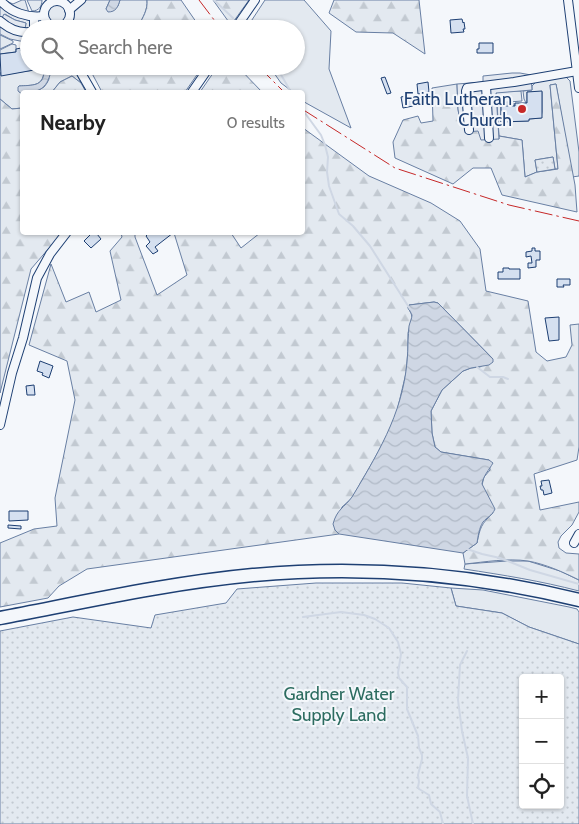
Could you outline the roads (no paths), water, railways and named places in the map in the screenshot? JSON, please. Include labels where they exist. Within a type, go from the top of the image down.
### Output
[{"type":"highway","points":[[0,618],[172,586],[253,575],[312,572],[385,572],[452,577],[579,600]]},
{"type":"street","points":[[69,10],[81,0]]},
{"type":"street","points":[[241,20],[255,0]]},
{"type":"street","points":[[568,0],[579,88]]},
{"type":"street","points":[[46,20],[44,10],[50,1],[54,1],[62,2],[67,6],[69,10],[68,20]]},
{"type":"street","points":[[1,2],[13,11],[24,15],[34,18],[44,16]]},
{"type":"street","points":[[0,22],[20,32]]},
{"type":"street","points":[[469,130],[466,89],[577,71]]},
{"type":"street","points":[[82,75],[91,90]]},
{"type":"street","points":[[193,90],[204,75]]},
{"type":"street","points":[[486,86],[489,138]]},
{"type":"street","points":[[0,425],[38,278],[50,254],[65,235]]},
{"type":"street","points":[[574,543],[579,534]]},
{"type":"water","points":[[110,0],[120,0],[116,9],[108,12],[106,9]]},
{"type":"water","points":[[50,75],[46,84],[40,90],[20,90],[20,92],[18,91],[19,86],[39,83],[43,76]]},
{"type":"water","points":[[438,303],[493,359],[493,362],[489,365],[463,371],[442,390],[431,411],[435,447],[441,452],[489,460],[493,463],[482,484],[495,509],[482,524],[477,543],[463,553],[339,534],[333,524],[341,509],[352,497],[378,452],[387,435],[400,400],[407,362],[409,326],[412,315],[408,308],[409,305]]},
{"type":"waterway","points":[[214,0],[233,18]]},
{"type":"waterway","points":[[281,75],[290,90]]},
{"type":"waterway","points":[[305,113],[321,135],[325,145],[328,157],[327,172],[329,186],[339,214],[353,226],[370,246],[410,309]]},
{"type":"waterway","points":[[477,367],[490,377],[508,379]]},
{"type":"waterway","points":[[467,549],[579,584]]},
{"type":"waterway","points":[[303,617],[341,612],[364,615],[375,619],[389,628],[398,642],[401,654],[399,678],[407,687],[407,709],[418,736],[422,755],[418,787],[429,795],[431,804],[440,812],[443,824]]},
{"type":"waterway","points":[[467,651],[460,665],[458,700],[468,758],[467,796],[473,824]]},
{"type":"place","name":"Faith Lutheran Church","points":[[522,109]]},
{"type":"park label","name":"Gardner Water Supply Land","points":[[339,704]]}]
